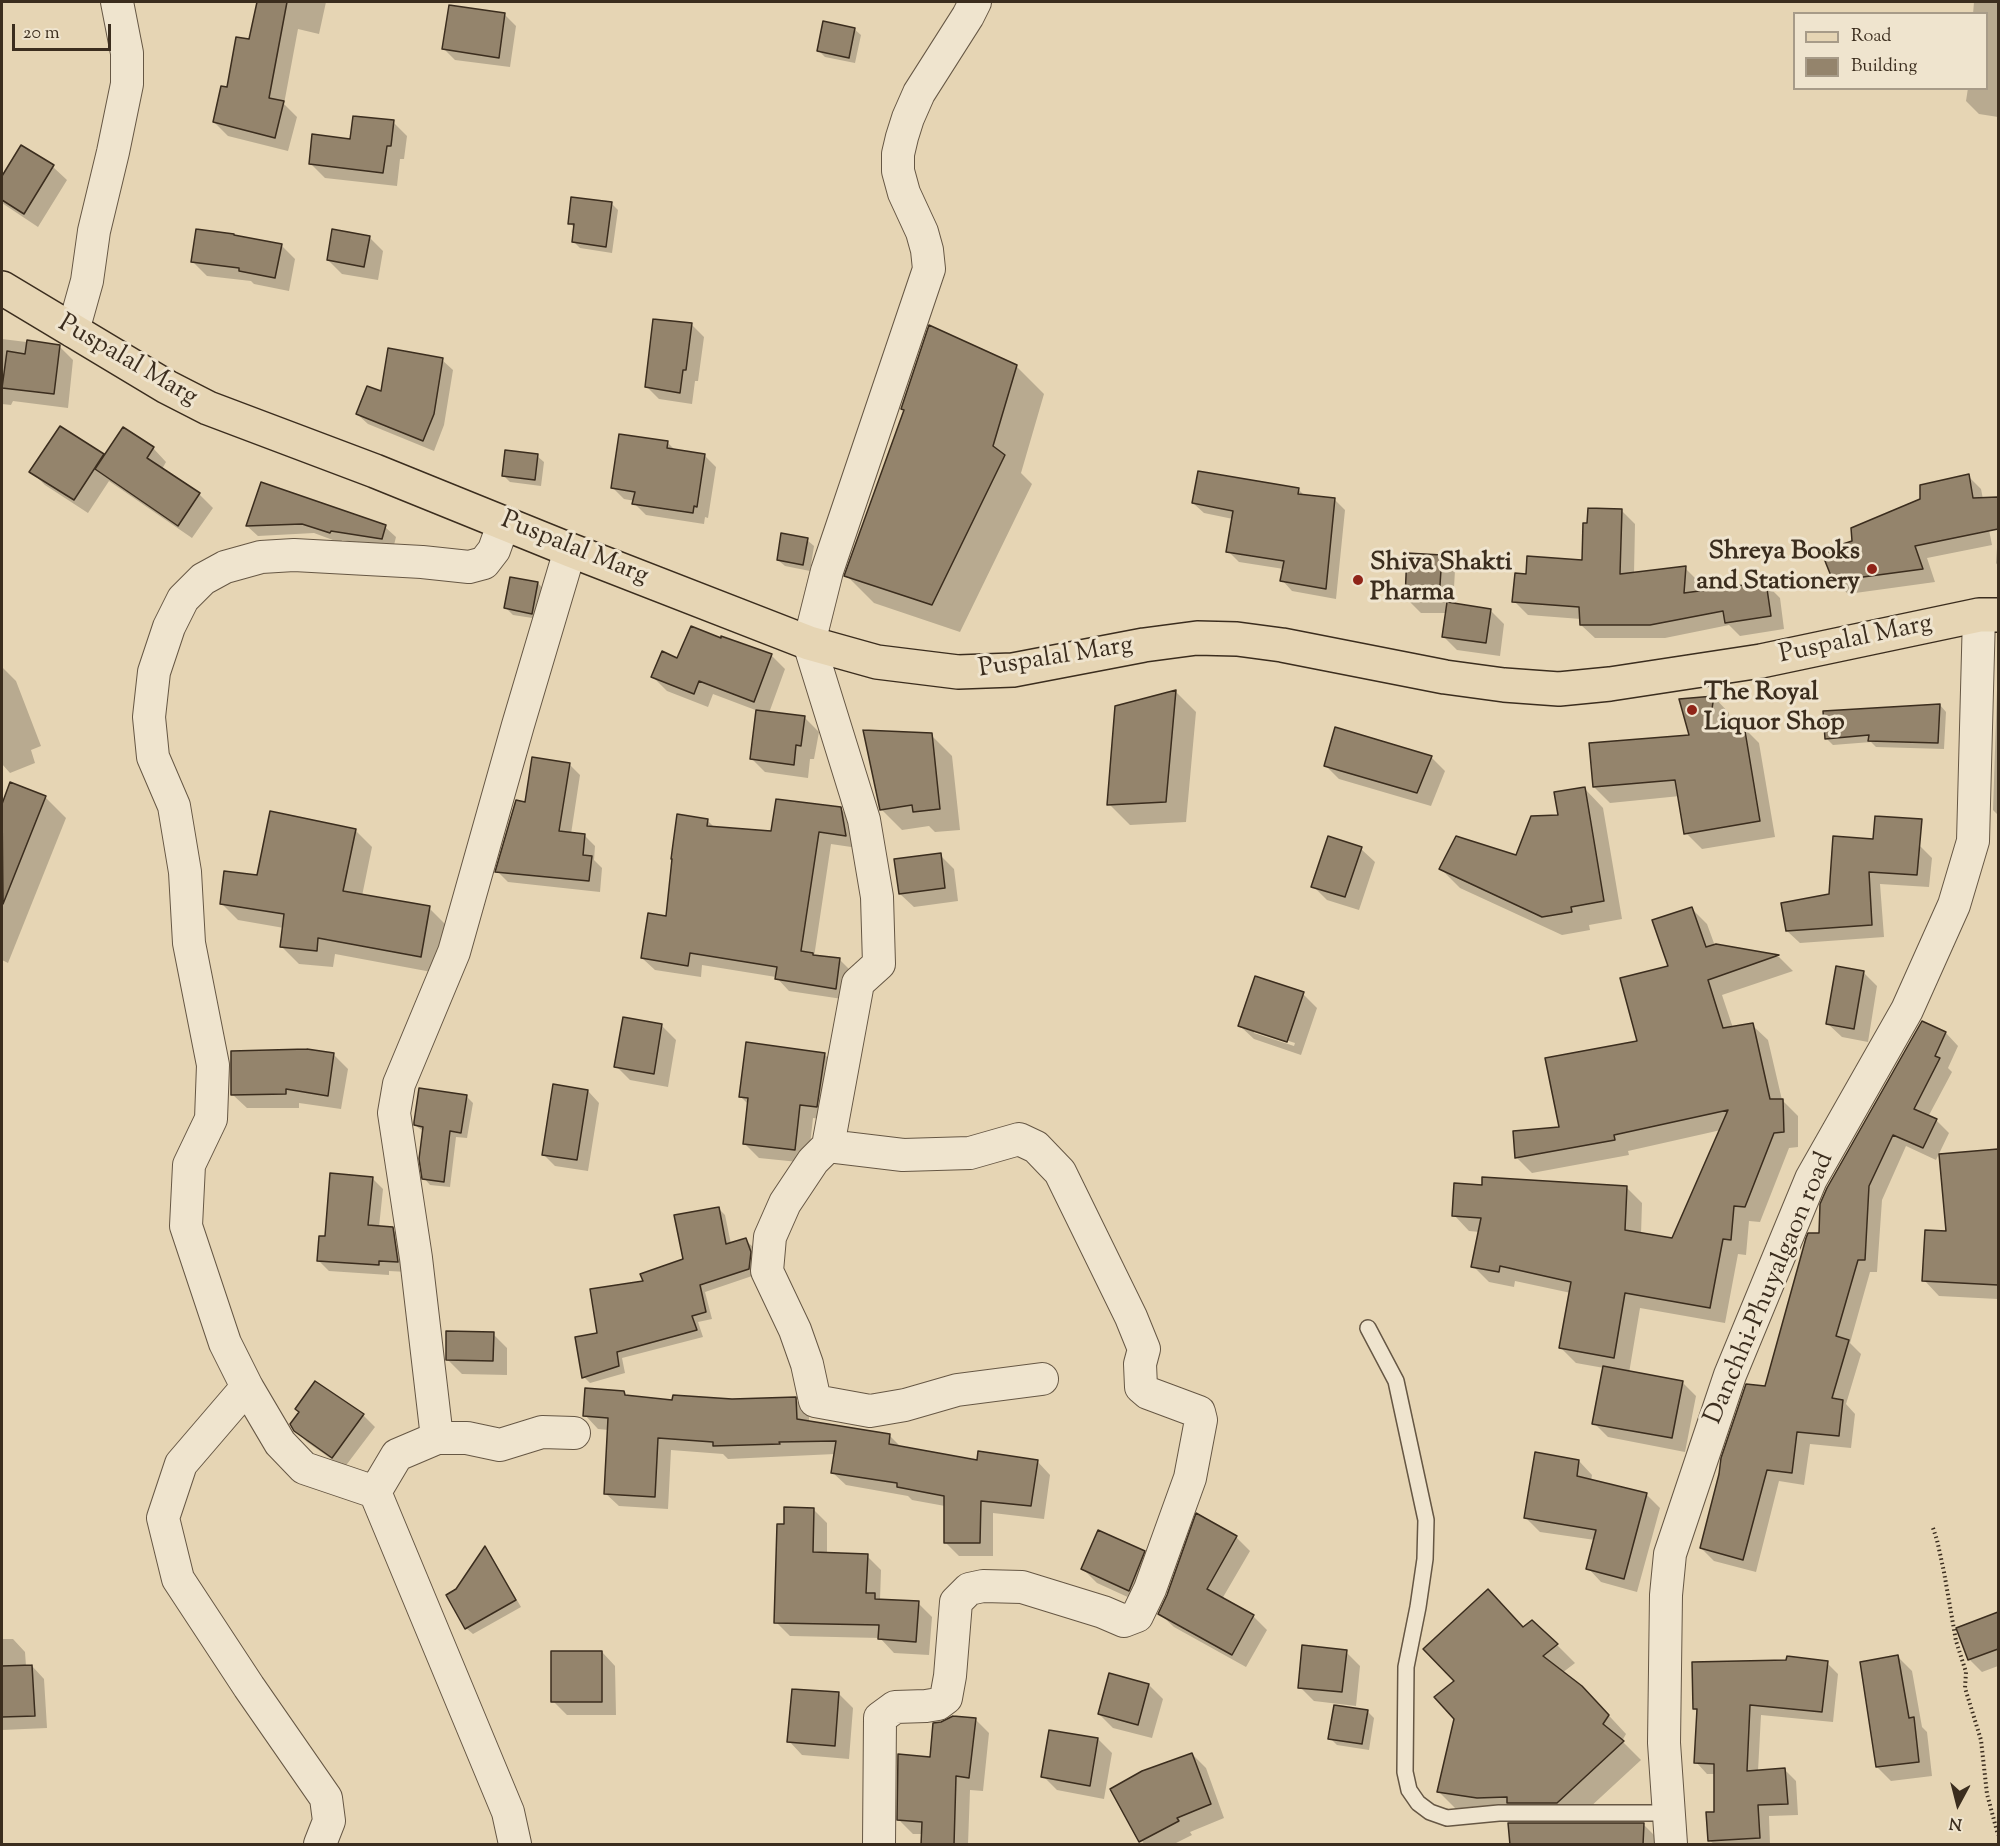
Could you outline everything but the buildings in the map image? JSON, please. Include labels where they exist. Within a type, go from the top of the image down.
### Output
[{"type":"main road","name":"Puspalal Marg","points":[[2,288],[167,387],[208,408],[375,471],[810,643],[877,663],[958,672],[1013,670],[1144,645],[1197,638],[1237,639],[1282,645],[1445,677],[1504,685],[1558,688],[1610,684],[1761,661],[1989,615]]},
{"type":"street","points":[[73,331],[87,281],[94,231],[127,84],[127,54],[117,2]]},
{"type":"street","points":[[975,2],[920,93],[908,117],[902,137],[898,154],[898,171],[904,193],[922,232],[929,270],[827,571],[810,643],[864,820],[878,897],[879,964],[858,983],[828,1146],[813,1161],[785,1203],[770,1237],[767,1271],[795,1330],[807,1364],[815,1401],[870,1412],[957,1390],[1042,1379]]},
{"type":"street","points":[[504,522],[494,550],[484,563],[469,567],[294,555],[261,557],[225,567],[203,579],[183,599],[169,627],[154,672],[149,717],[153,757],[174,806],[184,872],[189,943],[213,1065],[212,1119],[189,1165],[186,1226],[225,1343],[247,1387],[280,1443],[304,1468],[375,1492],[507,1812],[515,1845]]},
{"type":"street","points":[[437,1438],[416,1258],[394,1113],[399,1084],[454,952],[570,550]]},
{"type":"street","name":"Danchhi-Phuyalgaon road","points":[[1671,1845],[1664,1743],[1666,1595],[1670,1554],[1730,1375],[1811,1179],[1907,1010],[1954,904],[1973,840],[1989,615]]},
{"type":"street","points":[[828,1146],[903,1155],[970,1153],[1019,1139],[1036,1147],[1060,1172],[1131,1317],[1144,1349],[1140,1364],[1141,1387],[1148,1393],[1199,1412],[1201,1420],[1190,1478],[1150,1589],[1137,1616],[1124,1621],[1022,1587],[983,1586],[969,1589],[956,1602],[946,1698],[938,1704],[895,1707],[880,1718],[879,1845]]},
{"type":"street","points":[[247,1387],[181,1464],[163,1518],[178,1579],[326,1798],[329,1821],[320,1845]]},
{"type":"street","points":[[375,1492],[397,1455],[437,1438],[467,1438],[500,1445],[542,1432],[574,1433]]},
{"type":"lane","points":[[1368,1328],[1396,1381],[1426,1520],[1425,1559],[1406,1667],[1405,1772],[1409,1790],[1418,1803],[1430,1812],[1447,1818],[1499,1813],[1669,1813]]},
{"type":"path","points":[[1932,1528],[1944,1572],[1956,1641],[1966,1672],[1965,1688],[1981,1740],[1987,1794],[1998,1835]]},
{"type":"place","name":"Shreya Books and Stationery","points":[[1872,569]]},
{"type":"place","name":"Shiva Shakti Pharma","points":[[1358,580]]},
{"type":"place","name":"The Royal Liquor Shop","points":[[1692,710]]}]
